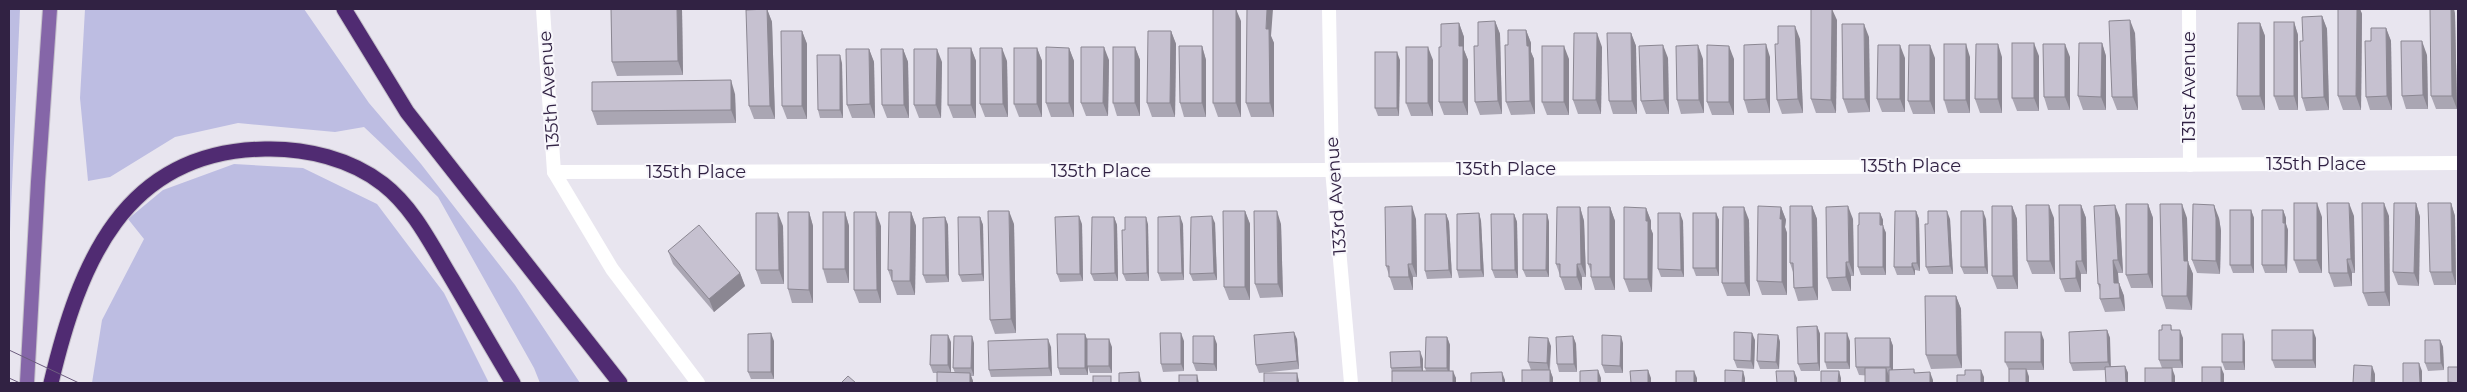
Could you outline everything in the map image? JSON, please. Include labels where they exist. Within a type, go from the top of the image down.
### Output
[{"type":"highway","points":[[344,9],[407,112],[620,383]]},
{"type":"highway","points":[[51,383],[64,327],[91,259],[118,217],[135,199],[177,170],[202,160],[226,152],[278,149],[306,151],[360,170],[383,184],[401,201],[422,228],[513,383]]},
{"type":"main road","points":[[28,383],[38,182],[50,9]]},
{"type":"street","name":"135th Avenue","points":[[543,9],[554,172]]},
{"type":"street","name":"133rd Avenue","points":[[1329,9],[1332,170],[1351,383]]},
{"type":"street","name":"131st Avenue","points":[[2189,9],[2190,164]]},
{"type":"street","name":"135th Place","points":[[554,172],[1332,170],[2458,163]]},
{"type":"street","points":[[554,172],[612,269],[698,383]]},
{"type":"shaded area","points":[[9,9],[20,9],[9,253]]},
{"type":"shaded area","points":[[85,9],[304,9],[369,103],[421,164],[515,285],[580,383],[540,383],[534,368],[438,197],[364,127],[335,132],[238,123],[175,137],[110,177],[88,181],[80,98]]},
{"type":"shaded area","points":[[234,164],[303,168],[377,204],[444,293],[489,383],[92,383],[102,320],[144,239],[128,219],[163,190]]},
{"type":"building","points":[[611,9],[677,9],[678,61],[612,62]]},
{"type":"building","points":[[767,9],[770,106],[749,106],[746,10]]},
{"type":"building","points":[[1213,9],[1236,9],[1236,103],[1213,103]]},
{"type":"building","points":[[1247,9],[1267,9],[1266,29],[1269,29],[1270,103],[1246,103]]},
{"type":"building","points":[[1811,9],[1832,9],[1831,100],[1811,99]]},
{"type":"building","points":[[2338,9],[2357,9],[2356,96],[2338,96]]},
{"type":"building","points":[[2430,9],[2451,9],[2452,96],[2431,96]]},
{"type":"building","points":[[2322,16],[2324,97],[2302,98],[2300,41],[2303,41],[2302,17]]},
{"type":"building","points":[[2130,20],[2133,97],[2112,97],[2109,21]]},
{"type":"building","points":[[1495,21],[1498,101],[1475,102],[1474,46],[1478,46],[1478,22]]},
{"type":"building","points":[[2274,22],[2294,22],[2294,96],[2274,96]]},
{"type":"building","points":[[1459,23],[1459,46],[1463,46],[1463,102],[1439,102],[1441,24]]},
{"type":"building","points":[[2238,23],[2260,23],[2260,96],[2237,96]]},
{"type":"building","points":[[1842,24],[1864,24],[1865,99],[1843,99]]},
{"type":"building","points":[[1778,26],[1795,26],[1798,99],[1777,100],[1775,44],[1778,44]]},
{"type":"building","points":[[2371,28],[2386,28],[2387,96],[2366,97],[2365,41],[2371,41]]},
{"type":"building","points":[[1508,30],[1526,30],[1527,46],[1529,46],[1530,101],[1506,102],[1505,45],[1508,45]]},
{"type":"building","points":[[781,31],[802,31],[802,106],[782,106]]},
{"type":"building","points":[[1148,31],[1171,31],[1170,103],[1147,103]]},
{"type":"building","points":[[1574,33],[1597,33],[1596,100],[1573,100]]},
{"type":"building","points":[[1607,33],[1631,33],[1632,101],[1609,101]]},
{"type":"building","points":[[2401,41],[2422,41],[2423,95],[2402,96]]},
{"type":"building","points":[[2012,43],[2034,43],[2034,98],[2012,98]]},
{"type":"building","points":[[2079,43],[2102,43],[2101,97],[2078,96]]},
{"type":"building","points":[[1766,44],[1766,99],[1744,100],[1744,45]]},
{"type":"building","points":[[1944,44],[1966,44],[1966,100],[1944,100]]},
{"type":"building","points":[[1976,44],[1998,44],[1998,99],[1975,99]]},
{"type":"building","points":[[2043,44],[2065,44],[2065,97],[2044,97]]},
{"type":"building","points":[[1663,45],[1664,100],[1641,101],[1639,46]]},
{"type":"building","points":[[1698,45],[1699,100],[1677,100],[1676,46]]},
{"type":"building","points":[[1707,45],[1729,46],[1729,102],[1707,102]]},
{"type":"building","points":[[1878,45],[1900,45],[1900,99],[1877,99]]},
{"type":"building","points":[[1909,45],[1930,45],[1930,101],[1908,101]]},
{"type":"building","points":[[1179,46],[1202,46],[1202,103],[1180,103]]},
{"type":"building","points":[[1542,46],[1564,46],[1564,102],[1542,102]]},
{"type":"building","points":[[1046,47],[1069,48],[1069,103],[1046,103]]},
{"type":"building","points":[[1081,47],[1104,47],[1103,103],[1081,103]]},
{"type":"building","points":[[1113,47],[1135,47],[1135,103],[1113,103]]},
{"type":"building","points":[[1406,47],[1428,47],[1428,103],[1406,103]]},
{"type":"building","points":[[948,48],[971,48],[971,105],[948,105]]},
{"type":"building","points":[[980,48],[1002,48],[1003,104],[980,104]]},
{"type":"building","points":[[1014,48],[1037,48],[1037,104],[1014,104]]},
{"type":"building","points":[[846,49],[869,49],[870,104],[847,105]]},
{"type":"building","points":[[881,49],[903,49],[904,105],[882,105]]},
{"type":"building","points":[[914,49],[937,49],[936,105],[914,105]]},
{"type":"building","points":[[1375,52],[1397,52],[1397,108],[1375,108]]},
{"type":"building","points":[[817,55],[840,55],[840,110],[818,110]]},
{"type":"building","points":[[731,80],[731,110],[592,111],[592,82]]},
{"type":"building","points":[[2294,203],[2317,203],[2317,260],[2294,260]]},
{"type":"building","points":[[2327,203],[2349,203],[2351,259],[2347,259],[2348,273],[2329,273]]},
{"type":"building","points":[[2362,203],[2384,203],[2385,292],[2363,293]]},
{"type":"building","points":[[2394,203],[2416,203],[2414,273],[2393,272]]},
{"type":"building","points":[[2428,203],[2451,203],[2452,272],[2430,272]]},
{"type":"building","points":[[2126,204],[2148,204],[2148,274],[2126,275]]},
{"type":"building","points":[[2160,204],[2182,204],[2184,261],[2188,261],[2187,296],[2162,296]]},
{"type":"building","points":[[2193,204],[2214,205],[2216,218],[2216,261],[2192,260]]},
{"type":"building","points":[[2026,205],[2049,205],[2050,261],[2027,261]]},
{"type":"building","points":[[2059,205],[2081,205],[2082,261],[2076,261],[2076,278],[2060,279]]},
{"type":"building","points":[[2115,205],[2118,260],[2113,260],[2114,283],[2119,283],[2120,298],[2100,299],[2094,206]]},
{"type":"building","points":[[1412,206],[1412,264],[1408,264],[1409,277],[1389,277],[1389,266],[1386,266],[1385,207]]},
{"type":"building","points":[[1758,206],[1781,207],[1782,282],[1757,281]]},
{"type":"building","points":[[1790,206],[1812,206],[1813,287],[1794,288],[1793,263],[1790,263]]},
{"type":"building","points":[[1848,206],[1849,262],[1846,262],[1846,277],[1827,278],[1826,207]]},
{"type":"building","points":[[1992,206],[2012,206],[2013,276],[1992,276]]},
{"type":"building","points":[[1557,207],[1580,207],[1581,264],[1577,264],[1577,277],[1560,277],[1560,264],[1556,264]]},
{"type":"building","points":[[1588,207],[1610,207],[1610,277],[1591,277],[1591,264],[1588,264]]},
{"type":"building","points":[[1624,207],[1646,208],[1646,221],[1648,221],[1648,279],[1624,279]]},
{"type":"building","points":[[1723,207],[1744,207],[1745,283],[1722,283]]},
{"type":"building","points":[[2230,210],[2251,210],[2251,265],[2230,265]]},
{"type":"building","points":[[2262,210],[2283,210],[2283,223],[2285,223],[2285,265],[2262,265]]},
{"type":"building","points":[[988,211],[1009,211],[1011,319],[990,320]]},
{"type":"building","points":[[1223,211],[1245,211],[1245,287],[1224,287]]},
{"type":"building","points":[[1254,211],[1277,211],[1278,284],[1255,284]]},
{"type":"building","points":[[1895,211],[1916,211],[1917,263],[1912,263],[1912,267],[1894,267]]},
{"type":"building","points":[[1928,211],[1947,211],[1950,266],[1926,267],[1925,224],[1928,224]]},
{"type":"building","points":[[1961,211],[1983,211],[1985,267],[1961,267]]},
{"type":"building","points":[[788,212],[809,212],[809,290],[788,289]]},
{"type":"building","points":[[823,212],[845,212],[845,269],[823,269]]},
{"type":"building","points":[[854,212],[876,212],[877,290],[854,290]]},
{"type":"building","points":[[889,212],[911,212],[910,281],[892,281],[892,270],[888,270]]},
{"type":"building","points":[[756,213],[778,213],[779,270],[756,270]]},
{"type":"building","points":[[1479,213],[1481,270],[1457,270],[1457,214]]},
{"type":"building","points":[[1658,213],[1680,213],[1681,270],[1658,269]]},
{"type":"building","points":[[1693,213],[1716,213],[1716,268],[1693,268]]},
{"type":"building","points":[[1859,213],[1880,213],[1880,225],[1883,225],[1883,267],[1858,267]]},
{"type":"building","points":[[1425,214],[1446,214],[1449,270],[1425,271]]},
{"type":"building","points":[[1491,214],[1514,214],[1515,270],[1492,270]]},
{"type":"building","points":[[1523,214],[1547,214],[1546,270],[1523,270]]},
{"type":"building","points":[[1079,216],[1080,274],[1057,274],[1055,217]]},
{"type":"building","points":[[1180,216],[1182,273],[1158,273],[1158,217]]},
{"type":"building","points":[[1212,216],[1214,273],[1190,274],[1191,217]]},
{"type":"building","points":[[945,217],[946,275],[923,275],[923,218]]},
{"type":"building","points":[[958,217],[980,217],[982,274],[959,275]]},
{"type":"building","points":[[1092,217],[1114,217],[1115,273],[1091,274]]},
{"type":"building","points":[[1125,217],[1146,217],[1147,273],[1123,274],[1122,230],[1125,230]]},
{"type":"building","points":[[699,225],[740,273],[709,299],[668,251]]},
{"type":"building","points":[[1925,296],[1956,296],[1957,355],[1926,355]]},
{"type":"building","points":[[2162,325],[2171,325],[2171,330],[2180,330],[2180,360],[2159,360],[2159,330],[2162,330]]},
{"type":"building","points":[[1817,326],[1818,363],[1798,364],[1797,327]]},
{"type":"building","points":[[2107,330],[2108,362],[2070,363],[2069,332]]},
{"type":"building","points":[[2272,330],[2313,330],[2313,360],[2272,360]]},
{"type":"building","points":[[1294,332],[1297,361],[1256,365],[1254,335]]},
{"type":"building","points":[[1734,332],[1752,333],[1751,361],[1734,360]]},
{"type":"building","points":[[2005,332],[2041,332],[2041,362],[2005,362]]},
{"type":"building","points":[[771,333],[771,372],[748,372],[748,334]]},
{"type":"building","points":[[1160,333],[1181,333],[1181,364],[1161,364]]},
{"type":"building","points":[[1825,333],[1847,333],[1847,362],[1825,362]]},
{"type":"building","points":[[1057,334],[1085,334],[1085,368],[1058,368]]},
{"type":"building","points":[[1758,334],[1778,335],[1776,362],[1757,361]]},
{"type":"building","points":[[2222,334],[2243,334],[2243,362],[2222,362]]},
{"type":"building","points":[[931,335],[948,335],[948,365],[930,365]]},
{"type":"building","points":[[1602,335],[1621,336],[1620,366],[1602,365]]},
{"type":"building","points":[[954,336],[972,336],[971,368],[953,368]]},
{"type":"building","points":[[1193,336],[1214,336],[1214,364],[1193,363]]},
{"type":"building","points":[[1573,336],[1574,364],[1557,364],[1556,337]]},
{"type":"building","points":[[1426,337],[1447,337],[1447,368],[1425,368]]},
{"type":"building","points":[[1529,337],[1548,338],[1547,363],[1528,362]]},
{"type":"building","points":[[1855,338],[1890,338],[1890,367],[1856,367]]},
{"type":"building","points":[[1048,339],[1049,368],[989,370],[988,341]]},
{"type":"building","points":[[1087,339],[1109,339],[1109,366],[1087,366]]},
{"type":"building","points":[[2425,340],[2440,340],[2441,363],[2425,363]]},
{"type":"building","points":[[1420,351],[1421,367],[1391,368],[1390,352]]},
{"type":"building","points":[[2403,363],[2419,363],[2420,383],[2403,383]]},
{"type":"building","points":[[2354,365],[2372,366],[2371,383],[2353,383]]},
{"type":"building","points":[[2125,366],[2126,383],[2106,383],[2105,367]]},
{"type":"building","points":[[2202,367],[2221,367],[2221,383],[2202,383]]},
{"type":"building","points":[[2448,367],[2458,367],[2458,383],[2448,382]]},
{"type":"building","points":[[1865,368],[1886,368],[1886,383],[1865,383]]},
{"type":"building","points":[[2145,368],[2172,368],[2172,383],[2145,383]]},
{"type":"building","points":[[1914,369],[1914,373],[1930,372],[1930,383],[1889,383],[1889,370]]},
{"type":"building","points":[[2009,369],[2026,369],[2026,383],[2009,383]]},
{"type":"building","points":[[1522,370],[1550,370],[1550,383],[1522,383]]},
{"type":"building","points":[[1598,370],[1598,383],[1580,383],[1580,371]]},
{"type":"building","points":[[1648,370],[1648,383],[1631,383],[1630,371]]},
{"type":"building","points":[[1725,370],[1743,371],[1742,383],[1725,383]]},
{"type":"building","points":[[1965,370],[1981,370],[1981,383],[1957,383],[1957,375],[1965,375]]},
{"type":"building","points":[[1392,371],[1453,371],[1453,383],[1392,383]]},
{"type":"building","points":[[1676,371],[1694,371],[1694,383],[1676,383]]},
{"type":"building","points":[[1776,371],[1794,371],[1795,383],[1777,383]]},
{"type":"building","points":[[1821,371],[1839,371],[1838,383],[1821,383]]},
{"type":"building","points":[[937,372],[970,373],[970,383],[937,383]]},
{"type":"building","points":[[1139,372],[1139,383],[1119,383],[1119,373]]},
{"type":"building","points":[[1502,372],[1503,383],[1471,383],[1471,373]]},
{"type":"building","points":[[1264,373],[1297,373],[1297,383],[1264,383]]},
{"type":"building","points":[[1179,375],[1197,375],[1197,383],[1179,383]]},
{"type":"building","points":[[848,376],[856,383],[841,383]]},
{"type":"building","points":[[1093,376],[1111,376],[1111,383],[1093,383]]},
{"type":"tram line","points":[[9,350],[79,383]]},
{"type":"tram line","points":[[9,378],[20,383]]}]
